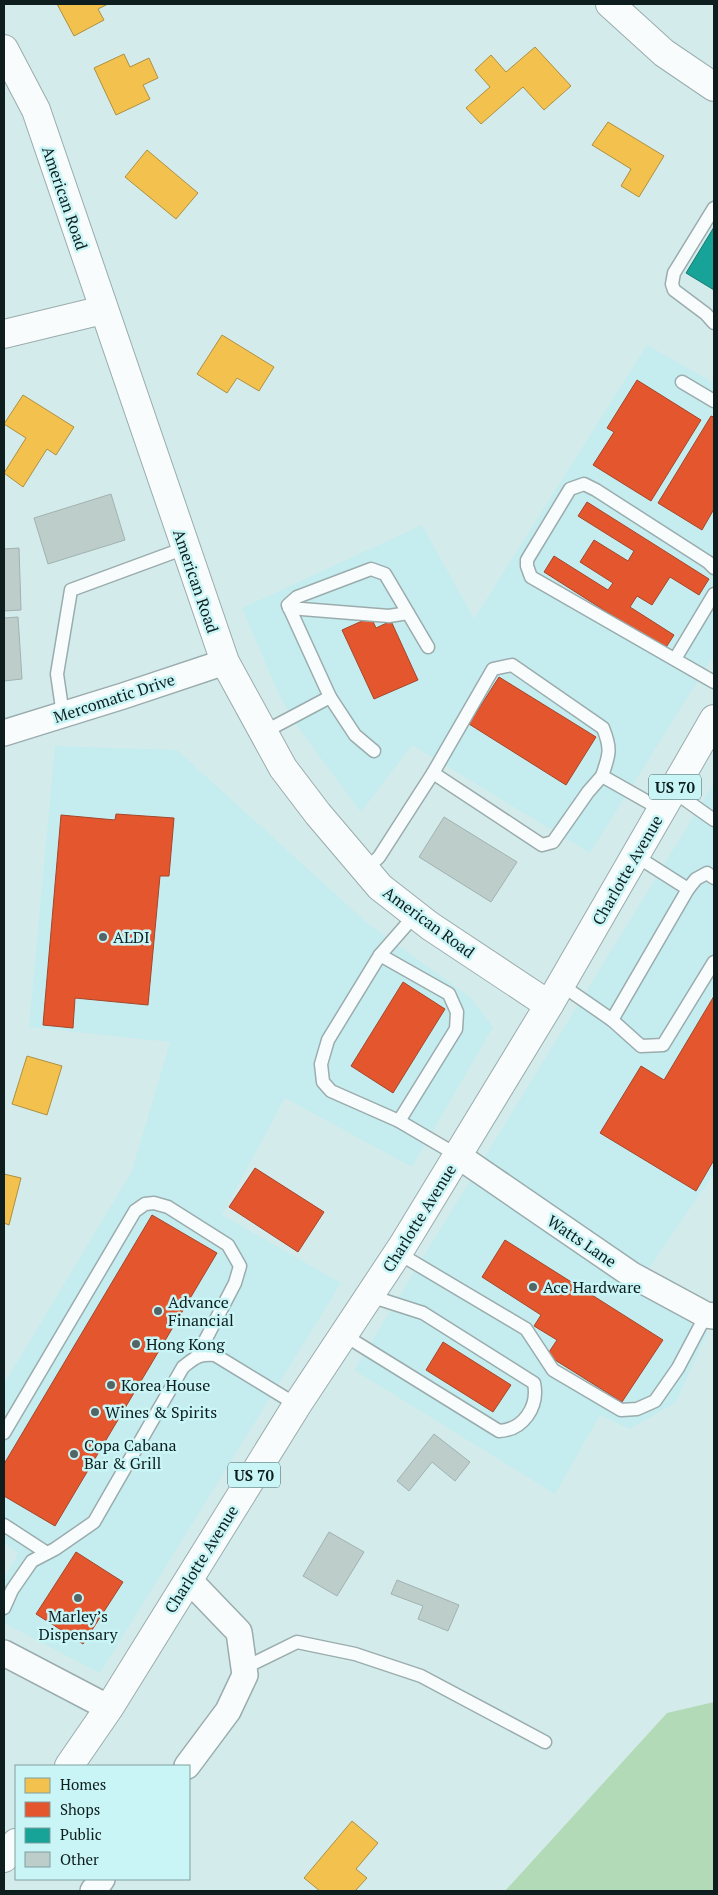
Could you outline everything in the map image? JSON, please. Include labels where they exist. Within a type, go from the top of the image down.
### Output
[{"type":"street","points":[[610,4],[664,53],[714,87]]},
{"type":"street","name":"American Road","points":[[4,50],[36,110],[225,662],[283,768],[318,814],[380,887],[415,915],[554,994]]},
{"type":"street","points":[[4,334],[103,310]]},
{"type":"street","name":"Mercomatic Drive","points":[[4,733],[225,662]]},
{"type":"street","name":"Charlotte Avenue","points":[[109,1708],[297,1405],[398,1253],[636,856],[714,718]]},
{"type":"street","name":"Watts Lane","points":[[457,1155],[632,1275],[710,1315]]},
{"type":"street","points":[[188,1765],[228,1711],[245,1675],[239,1632],[189,1580]]},
{"type":"street","points":[[4,1653],[109,1708]]},
{"type":"street","name":"US 70","points":[[69,1765],[109,1708]]},
{"type":"street","points":[[4,1858],[15,1843]]},
{"type":"street","points":[[93,1891],[101,1880]]},
{"type":"lane","points":[[714,208],[674,273],[672,284],[674,290],[706,314],[714,323]]},
{"type":"lane","points":[[682,382],[714,401]]},
{"type":"lane","points":[[714,568],[708,562],[584,484],[570,489],[527,560],[531,577],[714,682]]},
{"type":"lane","points":[[63,715],[57,674],[71,590],[185,548]]},
{"type":"lane","points":[[374,751],[355,735],[330,697],[288,605],[297,597],[371,569],[385,574],[428,647]]},
{"type":"lane","points":[[675,659],[714,594]]},
{"type":"lane","points":[[289,608],[389,616],[408,613]]},
{"type":"lane","points":[[365,870],[379,857],[433,773],[493,669],[512,665],[603,728],[610,743],[609,755],[602,776],[588,792],[553,842],[542,845],[433,773]]},
{"type":"lane","points":[[264,732],[330,697]]},
{"type":"lane","points":[[602,776],[714,820]]},
{"type":"lane","points":[[636,856],[688,889]]},
{"type":"lane","points":[[612,1020],[688,889],[696,879],[707,873],[714,878]]},
{"type":"lane","points":[[415,915],[380,955],[328,1040],[321,1064],[324,1082],[331,1090],[399,1121],[457,1155]]},
{"type":"lane","points":[[380,955],[449,994],[457,1012],[456,1029],[399,1121]]},
{"type":"lane","points":[[554,994],[612,1020],[641,1046],[663,1045],[714,962]]},
{"type":"lane","points":[[4,1433],[135,1211],[145,1204],[154,1203],[168,1207],[228,1245],[240,1266],[235,1283],[197,1356]]},
{"type":"lane","points":[[398,1253],[526,1328],[553,1370],[621,1410],[637,1409],[655,1401],[678,1368],[710,1315]]},
{"type":"lane","points":[[344,1335],[499,1431],[508,1431],[521,1424],[534,1405],[537,1394],[534,1383],[423,1313],[370,1296]]},
{"type":"lane","points":[[4,1608],[12,1590],[32,1561],[48,1553],[94,1522],[183,1367],[197,1356],[200,1354],[215,1355],[297,1405]]},
{"type":"lane","points":[[4,1524],[48,1553]]},
{"type":"lane","points":[[244,1668],[298,1642],[355,1654],[420,1676],[545,1742]]},
{"type":"shaded area","points":[[647,345],[714,383],[714,655],[590,853],[412,745],[361,812],[300,730],[280,697],[242,608],[422,525],[474,619]]},
{"type":"shaded area","points":[[55,746],[177,750],[366,922],[471,998],[493,1027],[412,1167],[285,1098],[222,1215],[341,1283],[100,1673],[4,1623],[4,1580],[18,1553],[4,1543],[4,1384],[132,1171],[170,1042],[29,1027]]},
{"type":"shaded area","points":[[714,783],[714,1173],[634,1290],[707,1333],[676,1402],[630,1429],[600,1415],[555,1494],[354,1370]]},
{"type":"green space","points":[[714,1702],[714,1891],[505,1891],[667,1713]]},
{"type":"building: Homes","points":[[57,4],[108,4],[98,9],[104,20],[74,36]]},
{"type":"building: Homes","points":[[535,47],[571,86],[544,110],[523,87],[481,124],[466,108],[490,87],[475,70],[491,55],[506,72]]},
{"type":"building: Homes","points":[[124,54],[130,67],[149,58],[158,78],[143,85],[150,99],[116,115],[94,68]]},
{"type":"building: Homes","points":[[608,122],[664,156],[639,197],[621,186],[631,169],[592,145]]},
{"type":"building: Homes","points":[[147,150],[198,193],[176,219],[125,177]]},
{"type":"building: Homes","points":[[222,335],[274,367],[259,391],[237,378],[227,393],[197,374]]},
{"type":"building: Homes","points":[[23,395],[74,427],[56,455],[47,449],[23,487],[4,473],[26,438],[4,424]]},
{"type":"building: Homes","points":[[27,1056],[62,1066],[47,1115],[12,1104]]},
{"type":"building: Homes","points":[[4,1174],[21,1178],[9,1225],[4,1223]]},
{"type":"building: Homes","points":[[352,1821],[378,1843],[356,1869],[367,1878],[355,1891],[320,1891],[304,1878]]},
{"type":"building: Shops","points":[[637,380],[701,420],[651,501],[593,465],[614,432],[607,428]]},
{"type":"building: Shops","points":[[711,416],[714,417],[714,509],[702,530],[658,503]]},
{"type":"building: Shops","points":[[587,502],[709,579],[699,595],[670,577],[652,605],[637,596],[630,607],[674,635],[665,649],[544,572],[554,556],[608,590],[613,583],[580,562],[594,540],[628,561],[634,551],[578,516]]},
{"type":"building: Shops","points":[[371,617],[376,628],[391,621],[418,680],[374,699],[342,630]]},
{"type":"building: Shops","points":[[499,677],[596,737],[566,785],[469,724]]},
{"type":"building: Shops","name":"ALDI","points":[[116,814],[174,818],[169,876],[160,876],[148,1005],[75,998],[73,1028],[43,1025],[61,815],[115,820]]},
{"type":"building: Shops","points":[[403,982],[445,1009],[393,1093],[351,1066]]},
{"type":"building: Shops","points":[[714,996],[714,1160],[696,1191],[600,1133],[641,1066],[664,1080]]},
{"type":"building: Shops","points":[[255,1168],[324,1212],[298,1252],[229,1207]]},
{"type":"building: Shops","points":[[152,1215],[217,1253],[55,1526],[4,1496],[4,1464]]},
{"type":"building: Shops","points":[[505,1240],[663,1340],[622,1402],[547,1355],[557,1340],[534,1326],[541,1315],[482,1277]]},
{"type":"building: Shops","points":[[443,1342],[511,1385],[493,1412],[426,1370]]},
{"type":"building: Shops","points":[[76,1552],[123,1582],[83,1644],[36,1614]]},
{"type":"building: Public","points":[[714,227],[714,290],[686,273]]},
{"type":"building: Other","points":[[111,494],[125,540],[48,564],[34,518]]},
{"type":"building: Other","points":[[19,548],[21,610],[4,611],[4,549]]},
{"type":"building: Other","points":[[18,617],[22,679],[4,681],[4,618]]},
{"type":"building: Other","points":[[444,817],[517,862],[491,902],[419,857]]},
{"type":"building: Other","points":[[434,1434],[470,1462],[455,1481],[432,1462],[409,1491],[397,1481]]},
{"type":"building: Other","points":[[329,1532],[364,1552],[337,1596],[303,1576]]},
{"type":"building: Other","points":[[397,1580],[459,1605],[448,1631],[418,1619],[423,1606],[391,1594]]},
{"type":"place","name":"ALDI","points":[[103,937]]},
{"type":"place","name":"Ace Hardware","points":[[533,1287]]},
{"type":"place","name":"Advance Financial","points":[[158,1311]]},
{"type":"place","name":"Hong Kong","points":[[136,1344]]},
{"type":"place","name":"Korea House","points":[[111,1385]]},
{"type":"place","name":"Wines & Spirits","points":[[95,1412]]},
{"type":"place","name":"Copa Cabana Bar & Grill","points":[[74,1454]]},
{"type":"place","name":"Marley’s Dispensary","points":[[78,1598]]}]
